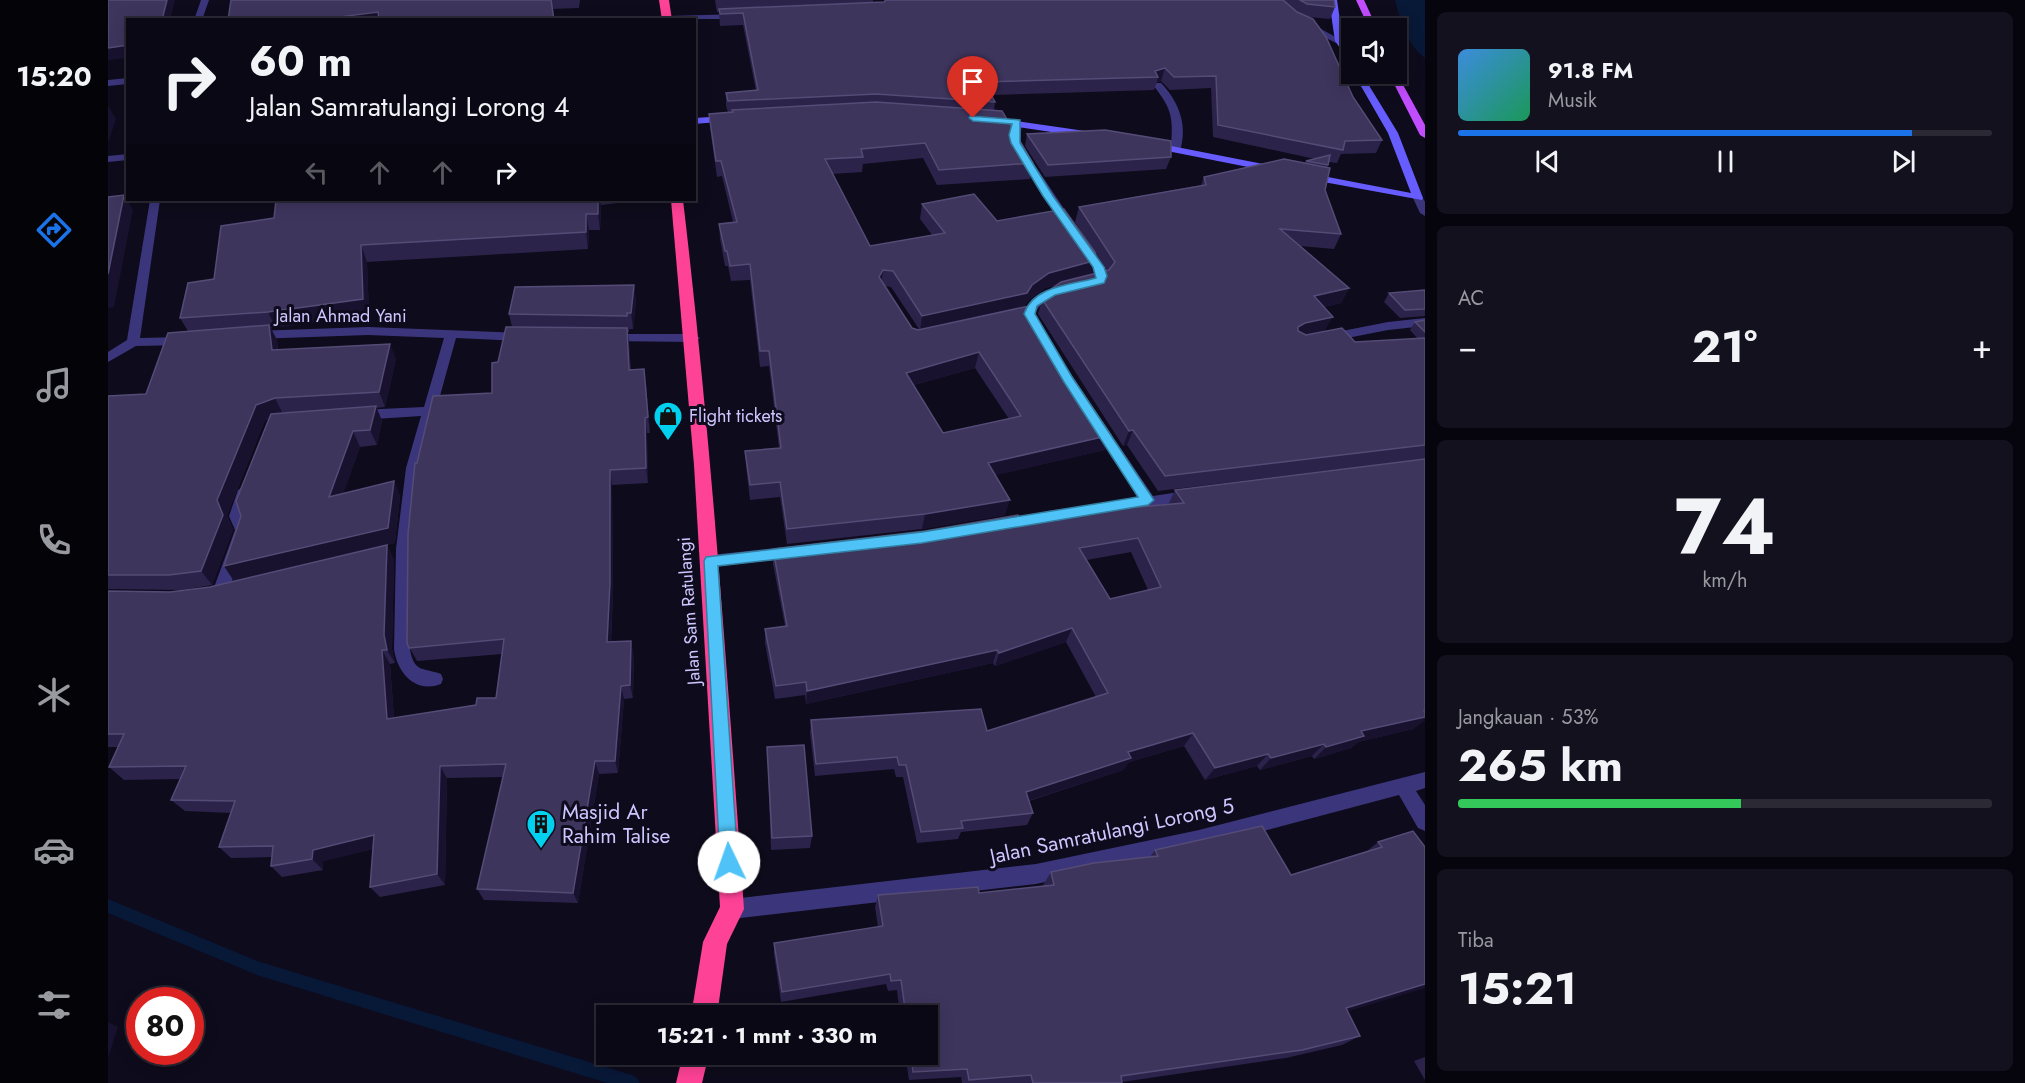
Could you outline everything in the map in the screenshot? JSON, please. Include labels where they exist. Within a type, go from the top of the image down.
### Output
[{"type":"highway","points":[[664,0],[667,18]]},
{"type":"highway","name":"Jalan Sam Ratulangi","points":[[677,201],[694,338],[711,561],[732,909]]},
{"type":"highway","points":[[706,1005],[715,942],[732,909]]},
{"type":"highway","points":[[689,1083],[693,1065]]},
{"type":"main road","points":[[1360,0],[1368,18]]},
{"type":"main road","points":[[1399,84],[1425,135]]},
{"type":"street","points":[[199,18],[205,0]]},
{"type":"street","points":[[1333,0],[1341,44]]},
{"type":"street","points":[[688,18],[750,15]]},
{"type":"street","points":[[1297,20],[1339,41]]},
{"type":"street","points":[[108,83],[126,81]]},
{"type":"street","points":[[1364,84],[1394,133],[1425,213]]},
{"type":"street","points":[[1158,86],[1174,101],[1177,111],[1176,149]]},
{"type":"street","points":[[696,121],[740,118]]},
{"type":"street","points":[[973,118],[1017,122],[1108,138]]},
{"type":"street","points":[[1017,122],[1015,143],[1048,196],[1093,258],[1102,276],[1100,280],[1040,298],[1032,304],[1024,316],[1040,333]]},
{"type":"street","points":[[1142,143],[1418,198]]},
{"type":"street","points":[[108,159],[126,157]]},
{"type":"street","points":[[133,342],[155,201]]},
{"type":"street","points":[[1320,339],[1388,326],[1425,322]]},
{"type":"street","name":"Jalan Ahmad Yani","points":[[242,336],[318,331],[534,337]]},
{"type":"street","points":[[435,679],[419,677],[404,665],[402,649],[404,549],[413,468],[451,335]]},
{"type":"street","points":[[592,338],[694,338]]},
{"type":"street","points":[[108,358],[133,342],[195,340]]},
{"type":"street","points":[[339,417],[429,411]]},
{"type":"street","points":[[1092,416],[1148,500]]},
{"type":"street","points":[[242,588],[214,594],[242,530],[242,525],[236,516],[250,476]]},
{"type":"street","points":[[1035,519],[1206,493]]},
{"type":"street","points":[[383,554],[404,549]]},
{"type":"street","points":[[711,561],[805,551]]},
{"type":"street","name":"Jalan Samratulangi Lorong 5","points":[[732,909],[1036,874],[1199,839],[1425,780]]},
{"type":"street","points":[[1403,785],[1425,822]]},
{"type":"water","points":[[1395,0],[1425,0],[1425,58],[1413,46],[1407,35],[1407,18],[1400,18]]},
{"type":"building","points":[[108,0],[167,0],[162,18],[126,18],[126,45],[108,48]]},
{"type":"building","points":[[231,0],[551,0],[554,18],[379,18],[378,12],[332,18],[228,18]]},
{"type":"building","points":[[886,0],[1283,0],[1297,12],[1313,19],[1326,37],[1341,70],[1341,84],[1347,84],[1353,97],[1382,140],[1345,141],[1343,150],[1218,125],[1216,76],[1174,77],[1165,68],[1155,71],[1158,77],[984,82],[995,102],[876,94],[728,101],[726,93],[758,90],[743,13],[720,14],[719,9],[884,2]]},
{"type":"building","points":[[1300,0],[1334,0],[1335,7],[1307,4]]},
{"type":"building","points":[[876,102],[1002,111],[1033,163],[939,170],[925,143],[861,149],[863,157],[825,159],[870,246],[945,233],[922,204],[974,194],[997,221],[1064,209],[1095,252],[1097,260],[1049,273],[1032,285],[1027,293],[922,316],[893,271],[883,270],[879,277],[912,328],[918,330],[1029,306],[1066,368],[1111,435],[988,463],[1010,500],[925,514],[787,529],[780,482],[750,485],[745,451],[781,448],[769,351],[760,351],[750,264],[730,266],[719,224],[737,222],[721,161],[716,161],[709,114],[733,112],[732,110]],"holes":[[[979,352],[1021,416],[943,433],[906,373]]]},
{"type":"building","points":[[1105,130],[1171,141],[1171,157],[1048,165],[1027,134]]},
{"type":"building","points":[[1330,155],[1328,165],[1306,161]]},
{"type":"building","points":[[1284,159],[1330,168],[1325,190],[1341,234],[1280,229],[1349,288],[1314,296],[1333,317],[1305,323],[1298,327],[1298,331],[1306,335],[1342,328],[1355,342],[1425,338],[1425,445],[1165,476],[1133,430],[1129,431],[1042,299],[1047,292],[1061,282],[1109,270],[1115,262],[1079,207],[1206,185],[1204,177]]},
{"type":"building","points":[[124,195],[108,274],[108,197]]},
{"type":"building","points":[[276,201],[598,201],[598,214],[586,214],[586,232],[361,245],[363,299],[268,312],[180,318],[188,283],[214,279],[221,226],[274,218]]},
{"type":"building","points":[[634,285],[631,313],[627,313],[627,316],[509,314],[515,287]]},
{"type":"building","points":[[1425,290],[1425,309],[1405,310],[1389,293]]},
{"type":"building","points":[[1425,320],[1425,332],[1415,322]]},
{"type":"building","points":[[269,325],[272,350],[390,344],[379,392],[275,398],[256,405],[217,500],[223,515],[201,571],[169,575],[108,575],[108,396],[146,394],[168,333]]},
{"type":"building","points":[[506,327],[627,328],[629,370],[644,369],[648,417],[645,418],[646,468],[610,470],[610,583],[607,642],[631,641],[630,685],[621,686],[615,761],[595,761],[573,893],[477,889],[506,764],[440,766],[437,874],[370,887],[374,835],[313,850],[312,859],[271,866],[273,846],[219,847],[235,801],[171,800],[186,766],[109,767],[124,734],[108,734],[108,591],[170,592],[210,587],[387,545],[384,635],[387,650],[382,650],[387,719],[476,705],[477,698],[496,698],[504,639],[409,648],[407,643],[408,534],[415,463],[417,463],[433,396],[492,393],[492,363],[498,362]]},
{"type":"building","points":[[376,406],[370,430],[353,431],[329,497],[394,481],[388,528],[224,566],[241,516],[236,501],[271,414]]},
{"type":"building","points":[[1425,459],[1425,717],[1361,731],[1364,736],[1326,747],[1324,744],[1271,758],[1268,754],[1215,768],[1193,733],[1128,752],[1131,758],[1026,792],[1033,813],[961,821],[963,828],[921,832],[906,765],[899,765],[897,757],[816,764],[811,720],[981,709],[987,731],[1108,693],[1072,628],[999,653],[997,650],[807,691],[806,682],[776,686],[765,629],[787,626],[773,549],[925,531],[1018,515],[1021,520],[1113,506],[1114,509],[1184,503],[1175,490]],"holes":[[[1138,538],[1161,587],[1110,599],[1079,548]]]},
{"type":"building","points":[[804,745],[812,836],[772,838],[767,747]]},
{"type":"building","points":[[1262,826],[1291,875],[1382,847],[1378,842],[1413,831],[1425,847],[1425,984],[1346,1008],[1360,1036],[1302,1050],[1121,1076],[1122,1083],[1033,1083],[1031,1075],[969,1080],[967,1069],[913,1072],[912,1065],[938,1065],[938,1005],[904,1005],[901,980],[891,981],[890,974],[782,992],[774,943],[883,926],[878,895],[978,887],[979,893],[1054,885],[1051,872],[1094,863],[1158,856],[1155,850]]},
{"type":"waterway","points":[[108,906],[257,968],[632,1083]]},
{"type":"place","name":"Flight tickets","points":[[668,442]]},
{"type":"place","name":"Masjid Ar Rahim Talise","points":[[541,850]]},
{"type":"route","points":[[729,862],[711,561],[922,537],[1148,500],[1068,379],[1029,314],[1032,304],[1051,292],[1100,280],[1102,276],[1098,267],[1048,196],[1015,143],[1017,122],[973,118]]}]
